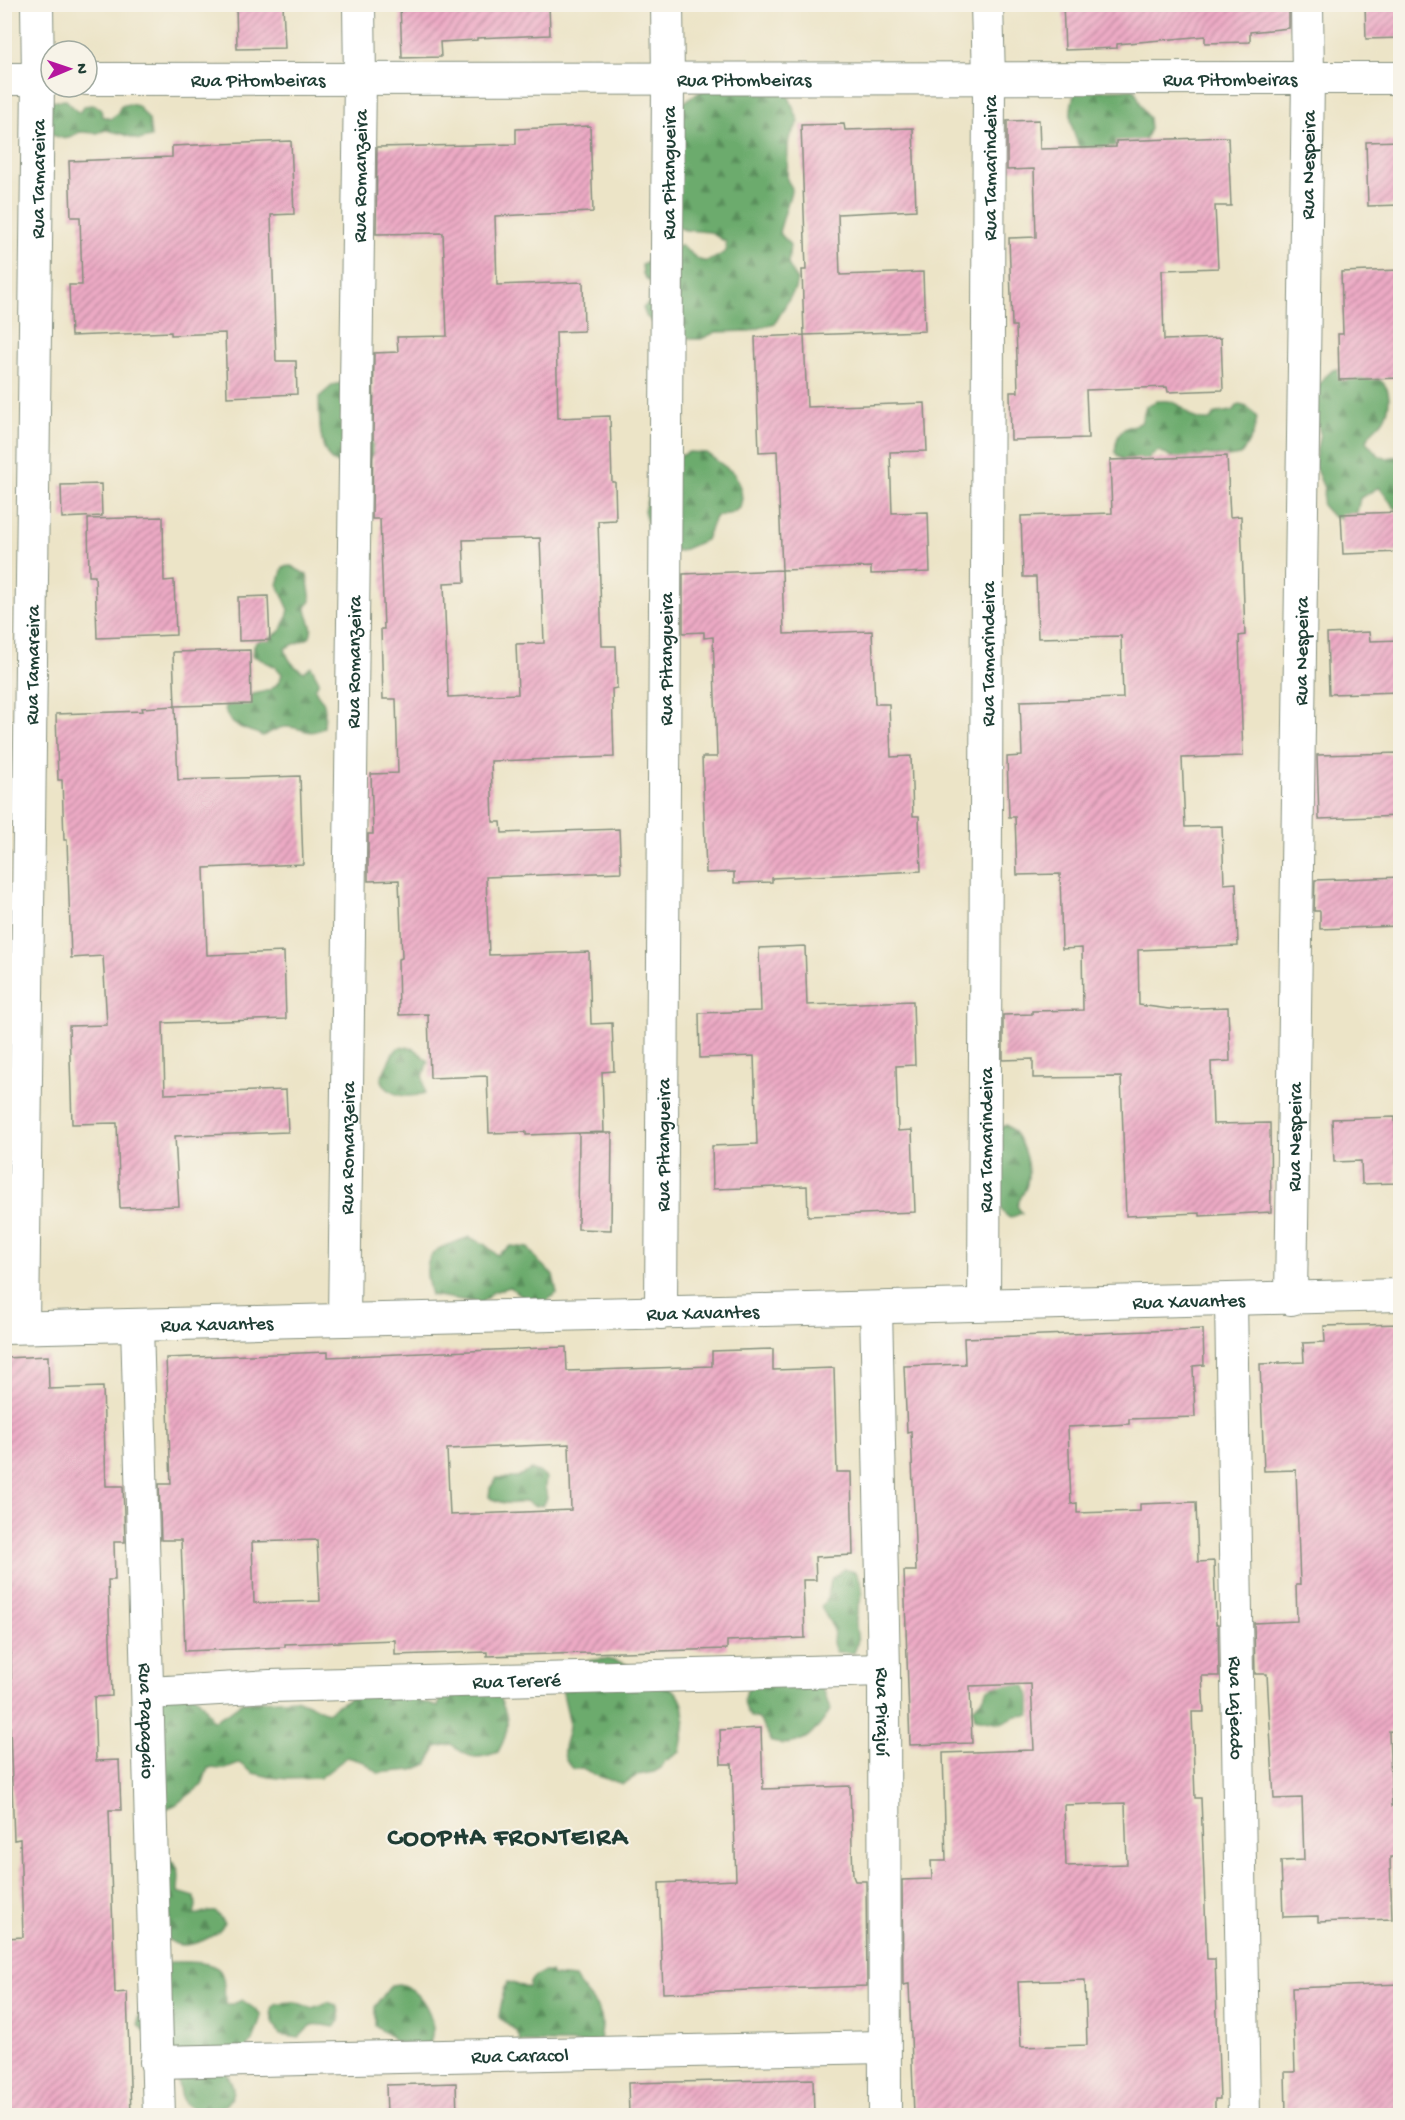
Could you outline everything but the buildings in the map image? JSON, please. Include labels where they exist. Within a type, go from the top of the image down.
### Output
[{"type":"street","name":"Rua Tamareira","points":[[37,4],[41,39]]},
{"type":"street","name":"Rua Romanzeira","points":[[344,1320],[360,79],[359,4]]},
{"type":"street","name":"Rua Pitangueira","points":[[661,1313],[668,78],[666,4]]},
{"type":"street","name":"Rua Tamarindeira","points":[[984,1304],[989,78],[987,4]]},
{"type":"street","name":"Rua Nespeira","points":[[1291,1299],[1308,78],[1306,4]]},
{"type":"street","name":"Rua Pitombeiras","points":[[99,79],[1401,78]]},
{"type":"street","points":[[4,79],[39,79]]},
{"type":"street","name":"Rua Tamareira","points":[[14,1328],[45,99]]},
{"type":"street","name":"Rua Xavantes","points":[[14,1328],[1401,1295]]},
{"type":"street","name":"Rua Lajeado","points":[[1232,1300],[1244,2115]]},
{"type":"street","name":"Rua Pirajuí","points":[[876,1308],[884,1670],[883,2047],[885,2115]]},
{"type":"street","name":"Rua Papagaio","points":[[137,1325],[159,2115]]},
{"type":"street","name":"Rua Tereré","points":[[149,1693],[270,1686],[884,1670]]},
{"type":"street","name":"Rua Caracol","points":[[156,2062],[883,2047]]},
{"type":"green space","points":[[708,87],[784,90],[789,97],[799,122],[789,138],[787,180],[792,188],[779,232],[790,245],[788,264],[797,280],[795,289],[775,323],[750,331],[716,332],[701,339],[692,339],[659,328],[646,316],[643,308],[658,299],[665,285],[648,281],[643,274],[642,265],[681,245],[702,261],[711,260],[726,251],[726,242],[710,232],[677,227],[680,107]]},
{"type":"green space","points":[[1134,89],[1149,118],[1150,129],[1140,148],[1081,151],[1071,122],[1071,108],[1075,92]]},
{"type":"green space","points":[[66,100],[79,113],[84,106],[92,105],[101,108],[102,116],[110,119],[117,114],[121,106],[129,104],[138,106],[149,120],[151,137],[139,140],[106,130],[97,133],[80,132],[65,139],[49,134],[49,102]]},
{"type":"green space","points":[[1348,367],[1374,376],[1385,385],[1388,391],[1389,401],[1386,415],[1370,434],[1367,442],[1380,456],[1400,458],[1400,512],[1379,487],[1360,498],[1357,512],[1349,519],[1333,517],[1322,505],[1324,488],[1314,465],[1320,433],[1314,410],[1319,385],[1324,378],[1333,370]]},
{"type":"green space","points":[[341,383],[371,397],[377,415],[379,439],[377,450],[367,459],[353,464],[333,461],[325,450],[321,435],[319,397],[333,385]]},
{"type":"green space","points":[[1157,401],[1177,404],[1191,416],[1201,420],[1210,420],[1216,413],[1233,411],[1238,405],[1244,406],[1251,410],[1257,418],[1253,434],[1241,455],[1227,457],[1205,454],[1188,461],[1159,451],[1151,455],[1147,461],[1129,462],[1122,459],[1115,452],[1119,434],[1141,423],[1146,406]]},
{"type":"green space","points":[[689,452],[706,453],[735,474],[741,490],[740,508],[732,513],[715,517],[706,540],[680,551],[663,548],[648,527],[644,510],[652,485],[673,459]]},
{"type":"green space","points":[[291,566],[307,575],[311,601],[306,607],[306,612],[311,625],[311,633],[309,638],[285,648],[287,656],[294,665],[304,672],[311,666],[319,681],[315,689],[324,704],[324,727],[309,732],[283,727],[263,736],[233,723],[226,713],[225,706],[240,697],[273,688],[282,674],[276,667],[252,655],[259,640],[275,635],[284,625],[289,610],[278,585],[283,567]]},
{"type":"green space","points":[[398,1048],[415,1049],[428,1061],[423,1077],[425,1093],[405,1096],[393,1093],[381,1078],[392,1055]]},
{"type":"green space","points":[[1006,1125],[1021,1143],[1028,1168],[1027,1184],[1017,1206],[1022,1213],[1010,1218],[1000,1207],[1002,1183],[996,1169],[1002,1149],[999,1129]]},
{"type":"green space","points":[[469,1237],[484,1244],[497,1255],[511,1246],[528,1248],[553,1275],[557,1293],[537,1308],[510,1287],[493,1292],[481,1303],[431,1295],[427,1265],[432,1254],[443,1246]]},
{"type":"green space","points":[[531,1470],[539,1472],[546,1478],[547,1498],[542,1505],[534,1506],[526,1501],[508,1503],[489,1497],[490,1488],[497,1478],[515,1478]]},
{"type":"green space","points":[[844,1569],[855,1572],[862,1585],[862,1597],[856,1619],[857,1643],[854,1653],[836,1652],[833,1643],[834,1630],[821,1607],[828,1597],[831,1580]]},
{"type":"green space","points":[[606,1659],[624,1663],[675,1691],[683,1705],[684,1712],[680,1752],[665,1761],[661,1768],[654,1772],[638,1775],[623,1784],[597,1776],[582,1768],[574,1769],[568,1763],[564,1751],[569,1721],[561,1683],[584,1661]]},
{"type":"green space","points":[[804,1665],[825,1694],[830,1710],[820,1726],[807,1737],[791,1743],[772,1742],[759,1719],[751,1717],[745,1705],[745,1695],[758,1681]]},
{"type":"green space","points":[[168,1673],[199,1700],[213,1721],[243,1702],[296,1699],[327,1712],[358,1693],[407,1697],[438,1707],[443,1690],[489,1676],[506,1714],[507,1731],[498,1752],[473,1757],[451,1744],[436,1747],[428,1764],[413,1770],[378,1773],[364,1762],[347,1757],[320,1778],[270,1777],[253,1773],[239,1763],[223,1769],[208,1768],[202,1785],[175,1805],[160,1811],[132,1709],[147,1688]]},
{"type":"green space","points":[[1018,1673],[1030,1697],[1030,1715],[1016,1716],[1001,1723],[975,1718],[973,1709],[988,1689]]},
{"type":"green space","points":[[166,1861],[170,1861],[177,1867],[178,1892],[195,1897],[194,1914],[216,1912],[224,1923],[210,1937],[196,1943],[182,1945],[167,1939],[164,1926],[170,1918]]},
{"type":"green space","points":[[170,1962],[196,1962],[216,1967],[223,1978],[225,2004],[233,2004],[242,2000],[261,2016],[253,2041],[223,2069],[232,2084],[233,2093],[228,2102],[214,2113],[204,2114],[184,2103],[172,2066],[138,2024],[138,2016]]},
{"type":"green space","points":[[545,1972],[551,1972],[553,1976],[575,1978],[596,2005],[602,2024],[600,2044],[520,2042],[515,2030],[499,2016],[504,1990],[508,1982],[529,1988],[532,1979]]},
{"type":"green space","points":[[399,1984],[418,1995],[430,2014],[433,2031],[425,2057],[395,2043],[390,2036],[375,2026],[375,2007],[391,1985]]},
{"type":"green space","points":[[295,2002],[312,2008],[328,2002],[336,2005],[340,2021],[334,2027],[311,2026],[299,2038],[280,2035],[272,2019],[271,2009],[277,2003]]},
{"type":"district","name":"COOPHA FRONTEIRA","points":[[508,1835]]}]
